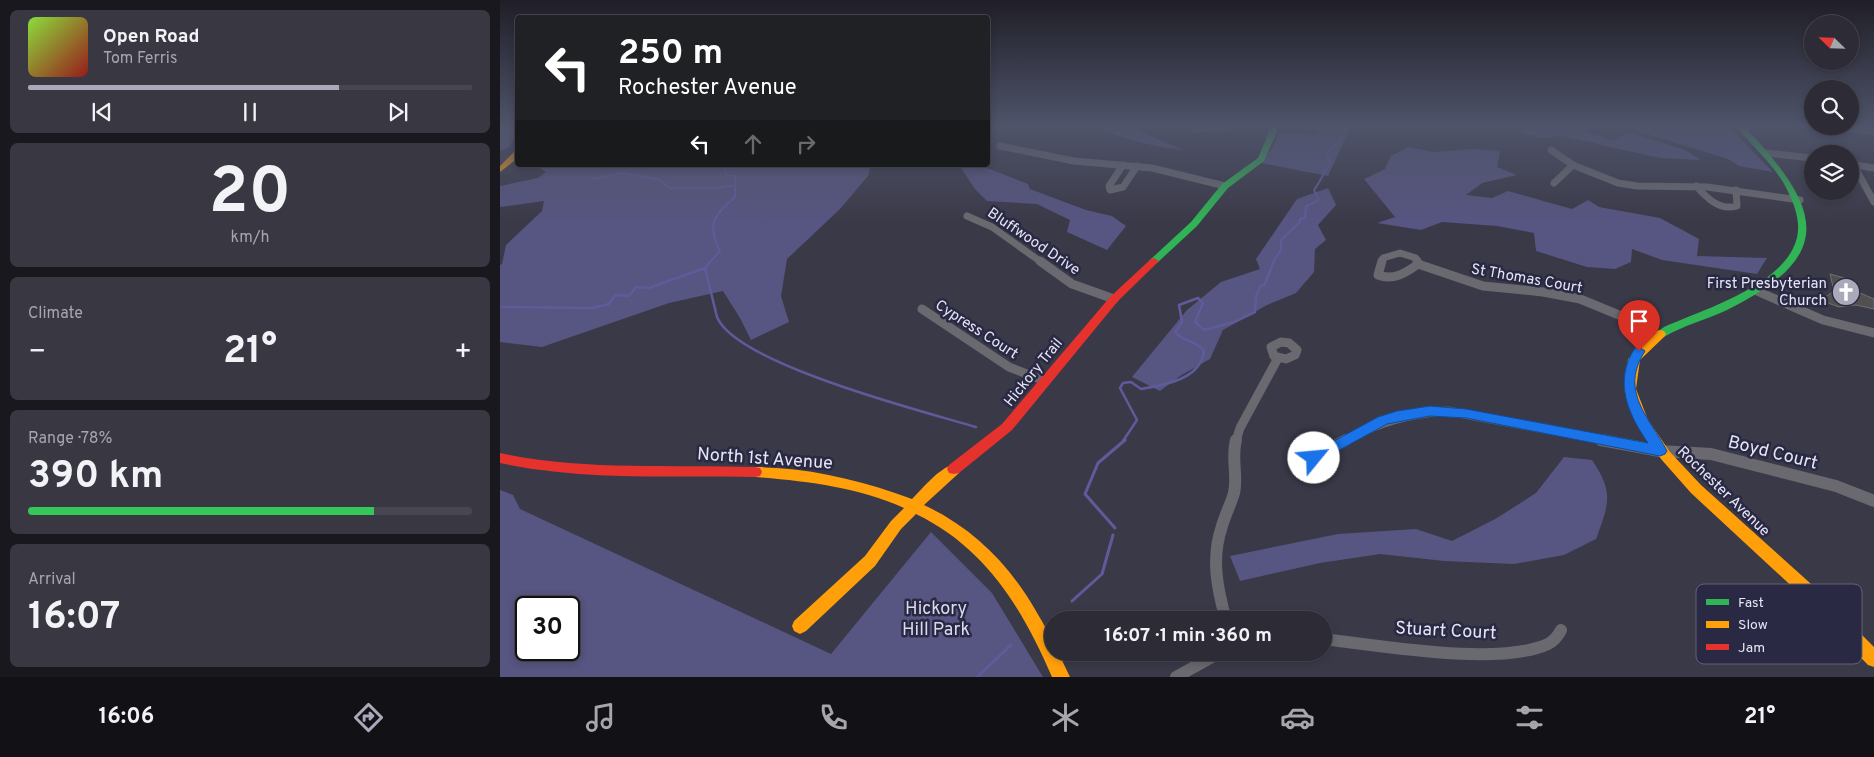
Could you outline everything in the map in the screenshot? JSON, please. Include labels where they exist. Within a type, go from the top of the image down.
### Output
[{"type":"main road","points":[[500,170],[512,158]]},
{"type":"main road","name":"Hickory Trail","points":[[800,626],[870,561],[896,525],[939,481],[1007,427],[1114,299],[1194,224],[1225,186],[1262,158]]},
{"type":"main road","name":"Rochester Avenue","points":[[1771,158],[1788,178],[1800,200],[1804,232],[1796,254],[1779,275],[1757,291],[1725,307],[1656,336],[1646,344],[1634,359],[1629,377],[1629,388],[1638,418],[1660,451],[1801,584]]},
{"type":"main road","name":"North 1st Avenue","points":[[500,458],[521,465],[554,469],[734,470],[809,476],[875,490],[915,506],[957,531],[983,552],[1008,581],[1031,615],[1061,677]]},
{"type":"main road","name":"Rochester Avenue","points":[[1862,646],[1874,659]]},
{"type":"street","points":[[1057,158],[1166,170],[1225,186]]},
{"type":"street","points":[[1560,158],[1571,167],[1588,171],[1609,181],[1628,185],[1696,186],[1800,200]]},
{"type":"street","points":[[1123,165],[1109,186],[1110,190],[1117,191],[1124,188],[1137,166]]},
{"type":"street","points":[[1859,165],[1874,168]]},
{"type":"street","points":[[1554,183],[1571,167]]},
{"type":"street","points":[[1859,177],[1874,202]]},
{"type":"street","points":[[1696,186],[1711,202],[1726,208],[1737,206],[1736,190]]},
{"type":"street","name":"Bluffwood Drive","points":[[967,216],[992,227],[1072,284],[1114,299]]},
{"type":"street","name":"St Thomas Court","points":[[1418,264],[1416,258],[1408,255],[1393,254],[1383,258],[1378,272],[1384,278],[1390,278],[1418,264],[1454,278],[1484,286],[1551,292],[1581,299],[1617,314],[1656,336]]},
{"type":"street","points":[[1757,291],[1806,314],[1874,333]]},
{"type":"street","name":"Cypress Court","points":[[922,309],[1009,367],[1045,381]]},
{"type":"street","points":[[1223,611],[1217,588],[1215,567],[1221,528],[1234,492],[1233,451],[1240,428],[1278,358]]},
{"type":"street","name":"Boyd Court","points":[[1314,458],[1383,421],[1397,416],[1430,411],[1466,413],[1660,451],[1711,454],[1836,486],[1874,501]]},
{"type":"street","name":"Stuart Court","points":[[1332,640],[1428,650],[1507,652],[1533,649],[1548,644],[1556,638],[1561,630]]},
{"type":"street","points":[[1176,677],[1205,661]]},
{"type":"green space","points":[[1265,158],[1336,158],[1328,176],[1261,163]]},
{"type":"green space","points":[[1390,158],[1499,158],[1497,167],[1517,175],[1482,183],[1466,195],[1492,198],[1508,191],[1572,209],[1588,200],[1599,207],[1660,218],[1699,239],[1697,256],[1767,258],[1757,274],[1662,260],[1632,249],[1631,262],[1615,269],[1587,267],[1536,251],[1534,233],[1497,226],[1442,222],[1421,230],[1377,223],[1395,217],[1364,179],[1385,169]]},
{"type":"green space","points":[[1658,158],[1697,158],[1701,160]]},
{"type":"green space","points":[[1723,158],[1759,158],[1773,172],[1739,166]]},
{"type":"green space","points":[[538,167],[870,167],[868,176],[840,209],[787,259],[781,296],[789,322],[751,340],[723,291],[669,303],[542,347],[500,342],[500,265],[502,264],[506,245],[542,211],[544,201],[500,207],[500,186],[538,178],[546,172]]},
{"type":"green space","points":[[960,167],[984,167],[1028,184],[1030,189],[1086,210],[1112,216],[1126,226],[1107,250],[1067,232],[1070,220],[1037,204],[987,201],[975,189]]},
{"type":"green space","points":[[1328,188],[1336,205],[1318,225],[1326,240],[1315,249],[1314,272],[1296,293],[1267,305],[1223,330],[1210,359],[1180,376],[1160,391],[1132,377],[1187,310],[1221,282],[1260,269],[1256,259],[1297,199]]},
{"type":"green space","points":[[1564,457],[1592,460],[1604,481],[1607,498],[1604,516],[1596,539],[1564,555],[1514,564],[1444,561],[1380,554],[1320,563],[1240,581],[1230,556],[1338,534],[1416,529],[1452,541],[1497,518],[1536,493]]},
{"type":"green space","name":"Hickory Hill Park","points":[[500,490],[513,495],[520,509],[831,654],[931,532],[992,593],[1043,677],[500,677]]},
{"type":"building","name":"First Presbyterian Church","points":[[1830,274],[1855,281],[1858,292],[1874,299],[1874,309],[1856,305],[1839,307],[1828,303],[1824,298],[1834,291]]},
{"type":"waterway","points":[[1273,262],[1281,250],[1281,240],[1300,222],[1300,219],[1305,218],[1306,206],[1319,200],[1314,190],[1330,164],[1328,158]]},
{"type":"waterway","points":[[726,167],[725,169],[727,176],[735,176],[735,185]]},
{"type":"waterway","points":[[594,179],[621,173],[660,180],[670,188],[718,188],[735,185]]},
{"type":"waterway","points":[[710,262],[720,251],[713,234],[714,221],[717,215],[735,197],[735,185]]},
{"type":"waterway","points":[[705,268],[711,261]]},
{"type":"waterway","points":[[1123,441],[1137,420],[1120,388],[1123,383],[1131,382],[1141,389],[1171,383],[1189,374],[1201,361],[1204,351],[1201,347],[1182,338],[1175,332],[1182,322],[1179,305],[1198,298],[1203,303],[1195,322],[1204,330],[1234,322],[1255,312],[1256,296],[1260,287],[1265,284],[1274,261]]},
{"type":"waterway","points":[[500,307],[592,308],[609,304],[615,295],[629,296],[636,287],[649,288],[705,268]]},
{"type":"waterway","points":[[705,268],[717,317],[731,335],[758,352],[794,369],[834,384],[976,427]]},
{"type":"waterway","points":[[1115,528],[1085,494],[1098,463],[1125,440]]},
{"type":"waterway","points":[[1072,601],[1102,574],[1113,535]]},
{"type":"waterway","points":[[977,677],[1011,645]]},
{"type":"traffic: fast","points":[[1154,261],[1194,224],[1225,186],[1262,158]]},
{"type":"traffic: fast","points":[[1660,334],[1675,326],[1724,307],[1761,287],[1785,267],[1799,247],[1803,226],[1798,203],[1786,179],[1769,158]]},
{"type":"traffic: slow","points":[[500,170],[513,158]]},
{"type":"traffic: slow","points":[[1660,334],[1634,359],[1630,389],[1642,422],[1666,456],[1696,489],[1800,584]]},
{"type":"traffic: slow","points":[[800,626],[870,561],[896,525],[939,481],[954,469]]},
{"type":"traffic: slow","points":[[755,472],[815,478],[877,492],[934,516],[960,533],[983,552],[1018,595],[1037,627],[1061,677]]},
{"type":"traffic: slow","points":[[1862,646],[1874,659]]},
{"type":"traffic: jam","points":[[954,469],[1007,427],[1114,299],[1154,261]]},
{"type":"traffic: jam","points":[[500,458],[531,464],[594,471],[755,472]]},
{"type":"place","name":"First Presbyterian Church","points":[[1846,292]]},
{"type":"route","points":[[1314,458],[1383,421],[1414,412],[1430,411],[1466,413],[1660,451],[1642,424],[1631,399],[1629,388],[1630,368],[1639,351]]}]
